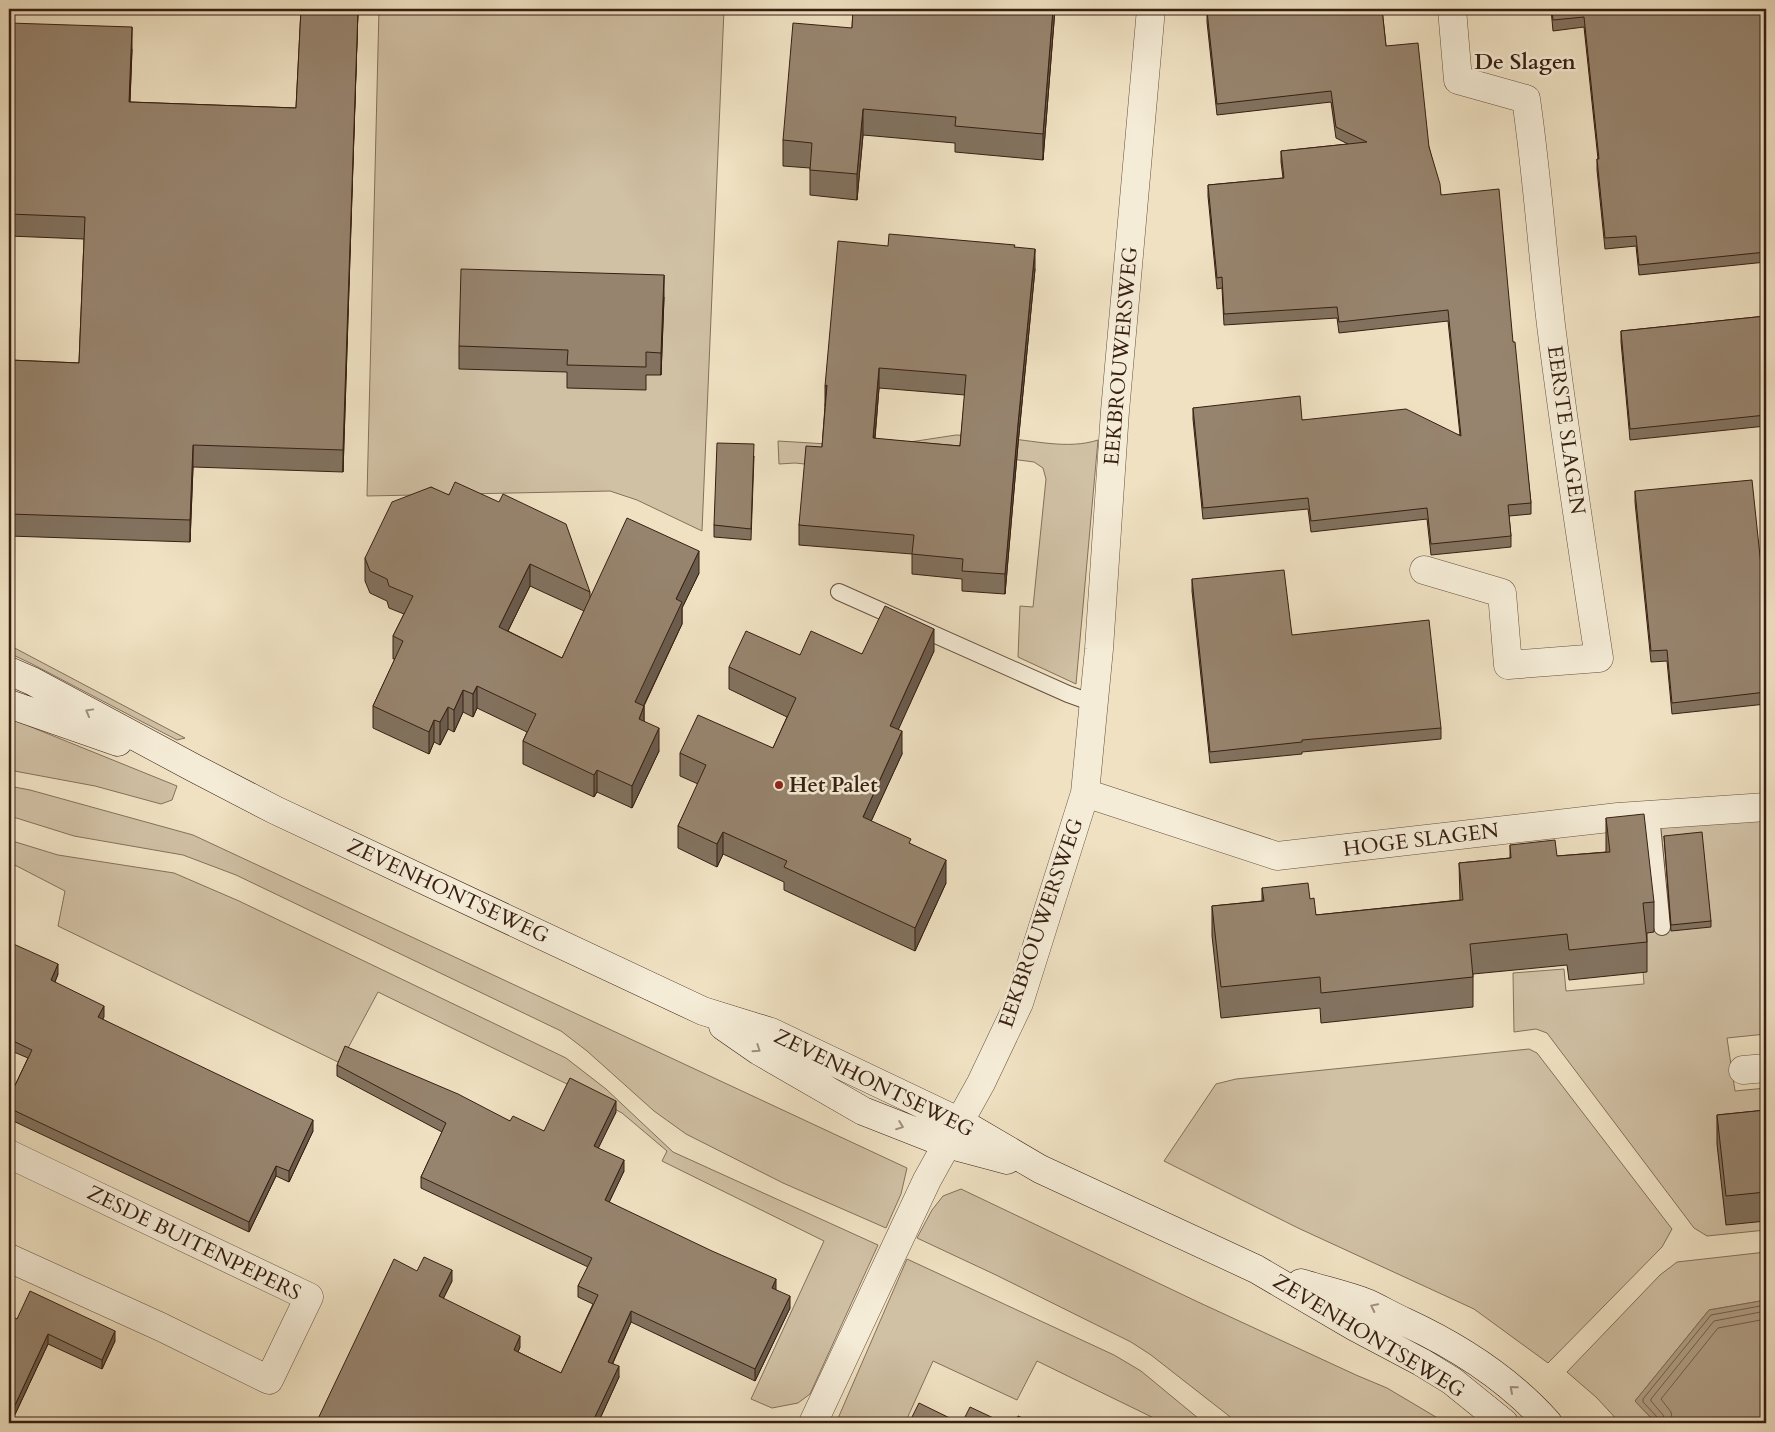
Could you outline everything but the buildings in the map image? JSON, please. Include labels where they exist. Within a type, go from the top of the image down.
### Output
[{"type":"street","name":"EEKBROUWERSWEG","points":[[813,1423],[927,1180],[981,1083],[1019,1003],[1085,793],[1116,401],[1151,9]]},
{"type":"street","name":"EERSTE SLAGEN","points":[[1424,570],[1502,592],[1508,665],[1599,658],[1551,325],[1536,168],[1526,99],[1458,80],[1452,9]]},
{"type":"street","name":"ZEVENHONTSEWEG","points":[[9,671],[32,681],[276,810],[702,1011],[771,1032],[954,1133],[1040,1169],[1256,1269],[1452,1381],[1504,1423]]},
{"type":"street","name":"ZEVENHONTSEWEG","points":[[9,704],[194,768]]},
{"type":"street","name":"HOGE SLAGEN","points":[[1085,793],[1277,856],[1618,817],[1766,807]]},
{"type":"street","name":"ZESDE BUITENPEPERS","points":[[9,1154],[310,1297],[269,1380],[161,1327],[9,1258]]},
{"type":"street","name":"ZEVENHONTSEWEG","points":[[1256,1269],[1366,1303],[1444,1340],[1502,1380],[1533,1406],[1548,1423]]},
{"type":"lane","points":[[839,592],[1068,694],[1093,703]]},
{"type":"lane","points":[[1651,815],[1662,927]]},
{"type":"shaded area","points":[[379,9],[724,9],[702,531],[637,500],[610,491],[367,496]]},
{"type":"shaded area","points":[[956,435],[1050,444],[1086,443],[1098,440],[1076,684],[1018,657],[1020,606],[1033,607],[1046,479],[1043,468],[1034,462],[1011,459],[916,476],[795,463],[779,464],[778,441],[877,447]]},
{"type":"shaded area","points":[[9,645],[185,738],[177,740],[9,653]]},
{"type":"shaded area","points":[[9,718],[177,786],[172,800],[161,804],[95,786],[9,770]]},
{"type":"shaded area","points":[[9,786],[30,790],[193,835],[907,1168],[901,1194],[886,1228],[783,1183],[686,1134],[654,1111],[587,1051],[561,1031],[236,875],[183,855],[74,836],[10,816]]},
{"type":"shaded area","points":[[1766,820],[1766,1034],[1727,1038],[1735,1091],[1766,1088],[1766,1230],[1707,1236],[1694,1228],[1547,1033],[1536,1029],[1514,1032],[1513,973],[1564,969],[1566,991],[1644,984],[1633,838],[1630,829]]},
{"type":"shaded area","points":[[9,840],[58,855],[174,873],[239,901],[566,1058],[606,1089],[673,1152],[878,1245],[810,1394],[798,1403],[772,1408],[751,1399],[824,1241],[662,1161],[667,1151],[622,1113],[567,1084],[378,992],[340,1063],[58,926],[65,891],[9,862]]},
{"type":"shaded area","points":[[1529,1049],[1537,1053],[1672,1229],[1662,1247],[1548,1363],[1474,1309],[1298,1228],[1164,1161],[1216,1084],[1236,1079]]},
{"type":"shaded area","points":[[961,1189],[1198,1302],[1387,1388],[1446,1423],[1238,1423],[1151,1355],[1131,1342],[917,1238],[932,1210],[943,1196]]},
{"type":"shaded area","points":[[1766,1252],[1766,1300],[1709,1310],[1635,1401],[1656,1423],[1620,1423],[1597,1398],[1567,1372],[1660,1275],[1677,1262]]},
{"type":"shaded area","points":[[907,1259],[1114,1355],[1141,1371],[1204,1423],[1164,1423],[1037,1361],[1017,1400],[933,1361],[905,1423],[836,1423]]},
{"type":"water","points":[[1766,1300],[1766,1423],[1656,1423],[1635,1401],[1709,1310]]},
{"type":"place","name":"Het Palet","points":[[779,785]]},
{"type":"district","name":"De Slagen","points":[[1525,62]]}]
